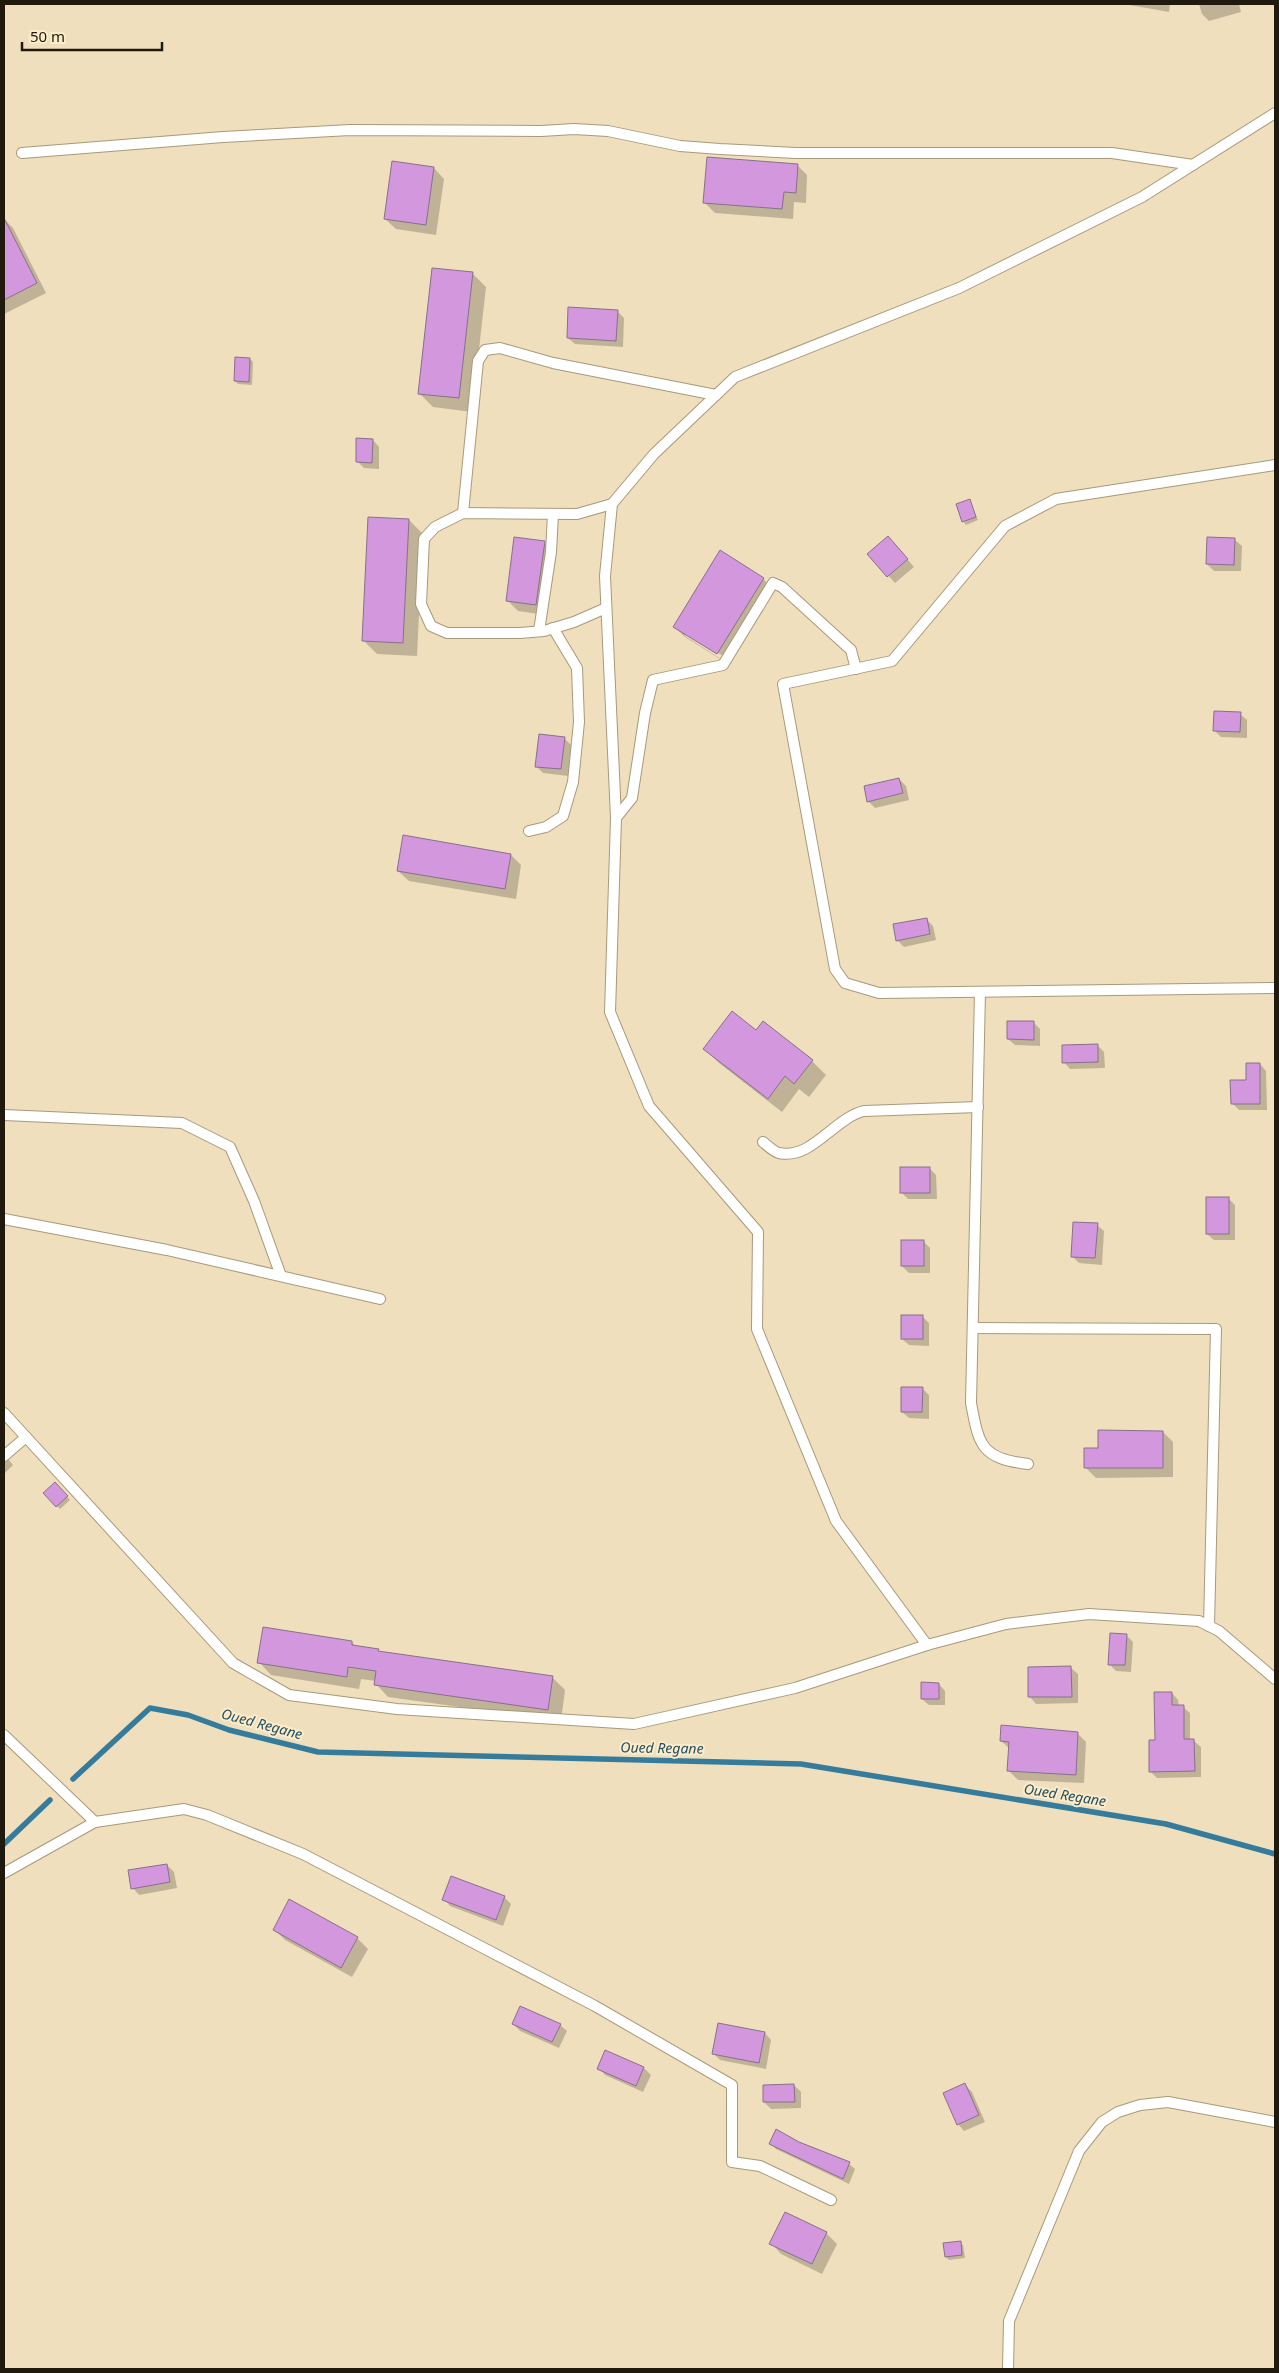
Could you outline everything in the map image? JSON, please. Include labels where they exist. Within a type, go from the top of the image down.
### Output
[{"type":"lane","points":[[927,1645],[836,1521],[757,1329],[758,1232],[649,1106],[610,1012],[616,818],[604,576],[612,504],[654,454],[735,377],[958,288],[1142,197],[1275,113]]},
{"type":"lane","points":[[22,153],[223,137],[350,130],[541,131],[574,129],[608,131],[680,146],[720,149],[796,152],[1112,152],[1193,165]]},
{"type":"lane","points":[[463,514],[478,362],[485,350],[500,348],[554,363],[716,395]]},
{"type":"lane","points":[[1275,465],[1056,499],[1005,526],[892,661],[783,684],[835,969],[845,983],[879,993],[1275,988]]},
{"type":"lane","points":[[606,608],[574,622],[539,631],[480,634],[447,633],[431,626],[421,604],[424,539],[435,527],[463,514],[577,514],[612,504]]},
{"type":"lane","points":[[539,631],[551,552],[553,514]]},
{"type":"lane","points":[[616,818],[632,798],[652,680],[723,665],[773,583],[782,587],[851,650],[856,668]]},
{"type":"lane","points":[[529,831],[546,827],[563,816],[573,782],[579,722],[577,668],[553,628]]},
{"type":"lane","points":[[980,992],[971,1403],[978,1440],[994,1455],[1008,1462],[1028,1464]]},
{"type":"lane","points":[[763,1142],[778,1153],[796,1154],[852,1114],[864,1111],[978,1107]]},
{"type":"lane","points":[[4,1115],[182,1123],[230,1147],[254,1201],[281,1276]]},
{"type":"lane","points":[[4,1219],[167,1250],[380,1299]]},
{"type":"lane","points":[[973,1328],[1216,1329],[1209,1626]]},
{"type":"lane","points":[[4,1413],[232,1663],[289,1695],[397,1709],[634,1724],[795,1688],[927,1645],[1006,1624],[1089,1614],[1199,1621],[1219,1631],[1275,1679]]},
{"type":"lane","points":[[4,1456],[26,1437]]},
{"type":"lane","points":[[4,1735],[95,1822]]},
{"type":"lane","points":[[4,1873],[95,1822],[184,1809],[207,1814],[303,1854],[595,2006],[732,2085],[732,2162],[760,2166],[831,2200]]},
{"type":"lane","points":[[1008,2369],[1009,2320],[1079,2151],[1102,2122],[1118,2112],[1140,2105],[1168,2102],[1275,2122]]},
{"type":"building","points":[[707,157],[798,164],[796,193],[784,192],[782,209],[703,203]]},
{"type":"building","points":[[392,161],[434,167],[426,225],[384,219]]},
{"type":"building","points":[[4,218],[37,283],[4,300]]},
{"type":"building","points":[[432,268],[473,272],[459,398],[418,394]]},
{"type":"building","points":[[568,307],[618,310],[616,341],[567,338]]},
{"type":"building","points":[[235,357],[250,358],[249,382],[234,381]]},
{"type":"building","points":[[356,438],[373,439],[372,463],[356,462]]},
{"type":"building","points":[[970,499],[976,517],[962,522],[956,504]]},
{"type":"building","points":[[368,517],[409,519],[403,643],[362,641]]},
{"type":"building","points":[[888,536],[908,559],[887,577],[867,554]]},
{"type":"building","points":[[514,537],[545,541],[536,605],[506,601]]},
{"type":"building","points":[[1207,537],[1235,538],[1234,565],[1206,564]]},
{"type":"building","points":[[720,550],[764,578],[717,654],[673,627]]},
{"type":"building","points":[[1214,711],[1241,712],[1240,732],[1213,731]]},
{"type":"building","points":[[539,734],[565,737],[561,769],[535,767]]},
{"type":"building","points":[[899,778],[903,793],[867,802],[864,786]]},
{"type":"building","points":[[403,835],[511,854],[505,889],[397,871]]},
{"type":"building","points":[[927,918],[930,934],[896,941],[893,924]]},
{"type":"building","points":[[732,1011],[756,1030],[763,1021],[813,1060],[794,1084],[785,1076],[768,1099],[703,1049]]},
{"type":"building","points":[[1007,1021],[1034,1021],[1034,1040],[1007,1039]]},
{"type":"building","points":[[1098,1044],[1098,1062],[1062,1063],[1062,1045]]},
{"type":"building","points":[[1246,1063],[1260,1063],[1260,1104],[1231,1104],[1230,1080],[1246,1080]]},
{"type":"building","points":[[900,1167],[930,1167],[930,1193],[900,1193]]},
{"type":"building","points":[[1206,1197],[1229,1197],[1229,1234],[1206,1234]]},
{"type":"building","points":[[1073,1222],[1098,1223],[1095,1258],[1071,1257]]},
{"type":"building","points":[[901,1240],[924,1240],[924,1266],[901,1266]]},
{"type":"building","points":[[901,1315],[923,1315],[923,1339],[901,1339]]},
{"type":"building","points":[[901,1387],[923,1387],[922,1412],[901,1412]]},
{"type":"building","points":[[1098,1430],[1163,1431],[1163,1468],[1084,1468],[1084,1448],[1098,1448]]},
{"type":"building","points":[[55,1482],[68,1496],[56,1507],[43,1493]]},
{"type":"building","points":[[263,1627],[352,1641],[352,1645],[379,1649],[378,1651],[553,1676],[548,1710],[374,1685],[376,1671],[348,1667],[347,1677],[257,1663]]},
{"type":"building","points":[[1110,1633],[1127,1634],[1125,1665],[1108,1665]]},
{"type":"building","points":[[1071,1666],[1072,1697],[1028,1697],[1028,1667]]},
{"type":"building","points":[[921,1682],[939,1683],[939,1699],[921,1699]]},
{"type":"building","points":[[1154,1692],[1172,1692],[1172,1705],[1184,1705],[1184,1739],[1194,1739],[1195,1771],[1149,1772],[1149,1740],[1155,1740]]},
{"type":"building","points":[[1001,1725],[1078,1732],[1076,1775],[1007,1771],[1009,1742],[1000,1741]]},
{"type":"building","points":[[167,1864],[170,1882],[131,1889],[128,1870]]},
{"type":"building","points":[[451,1876],[505,1896],[496,1920],[442,1900]]},
{"type":"building","points":[[289,1899],[358,1937],[341,1968],[273,1930]]},
{"type":"building","points":[[520,2006],[561,2024],[552,2042],[512,2024]]},
{"type":"building","points":[[718,2023],[765,2032],[759,2063],[712,2054]]},
{"type":"building","points":[[605,2050],[644,2067],[636,2086],[597,2069]]},
{"type":"building","points":[[965,2083],[979,2115],[957,2125],[943,2093]]},
{"type":"building","points":[[794,2084],[795,2102],[763,2102],[763,2085]]},
{"type":"building","points":[[776,2129],[799,2142],[850,2162],[843,2179],[769,2144]]},
{"type":"building","points":[[785,2212],[827,2232],[812,2264],[769,2244]]},
{"type":"building","points":[[961,2241],[962,2255],[945,2257],[943,2243]]},
{"type":"waterway","name":"Oued Regane","points":[[73,1779],[150,1708],[188,1715],[229,1730],[318,1752],[801,1764],[1166,1824],[1275,1854]]},
{"type":"waterway","name":"Oued Regane","points":[[4,1844],[50,1800]]}]
